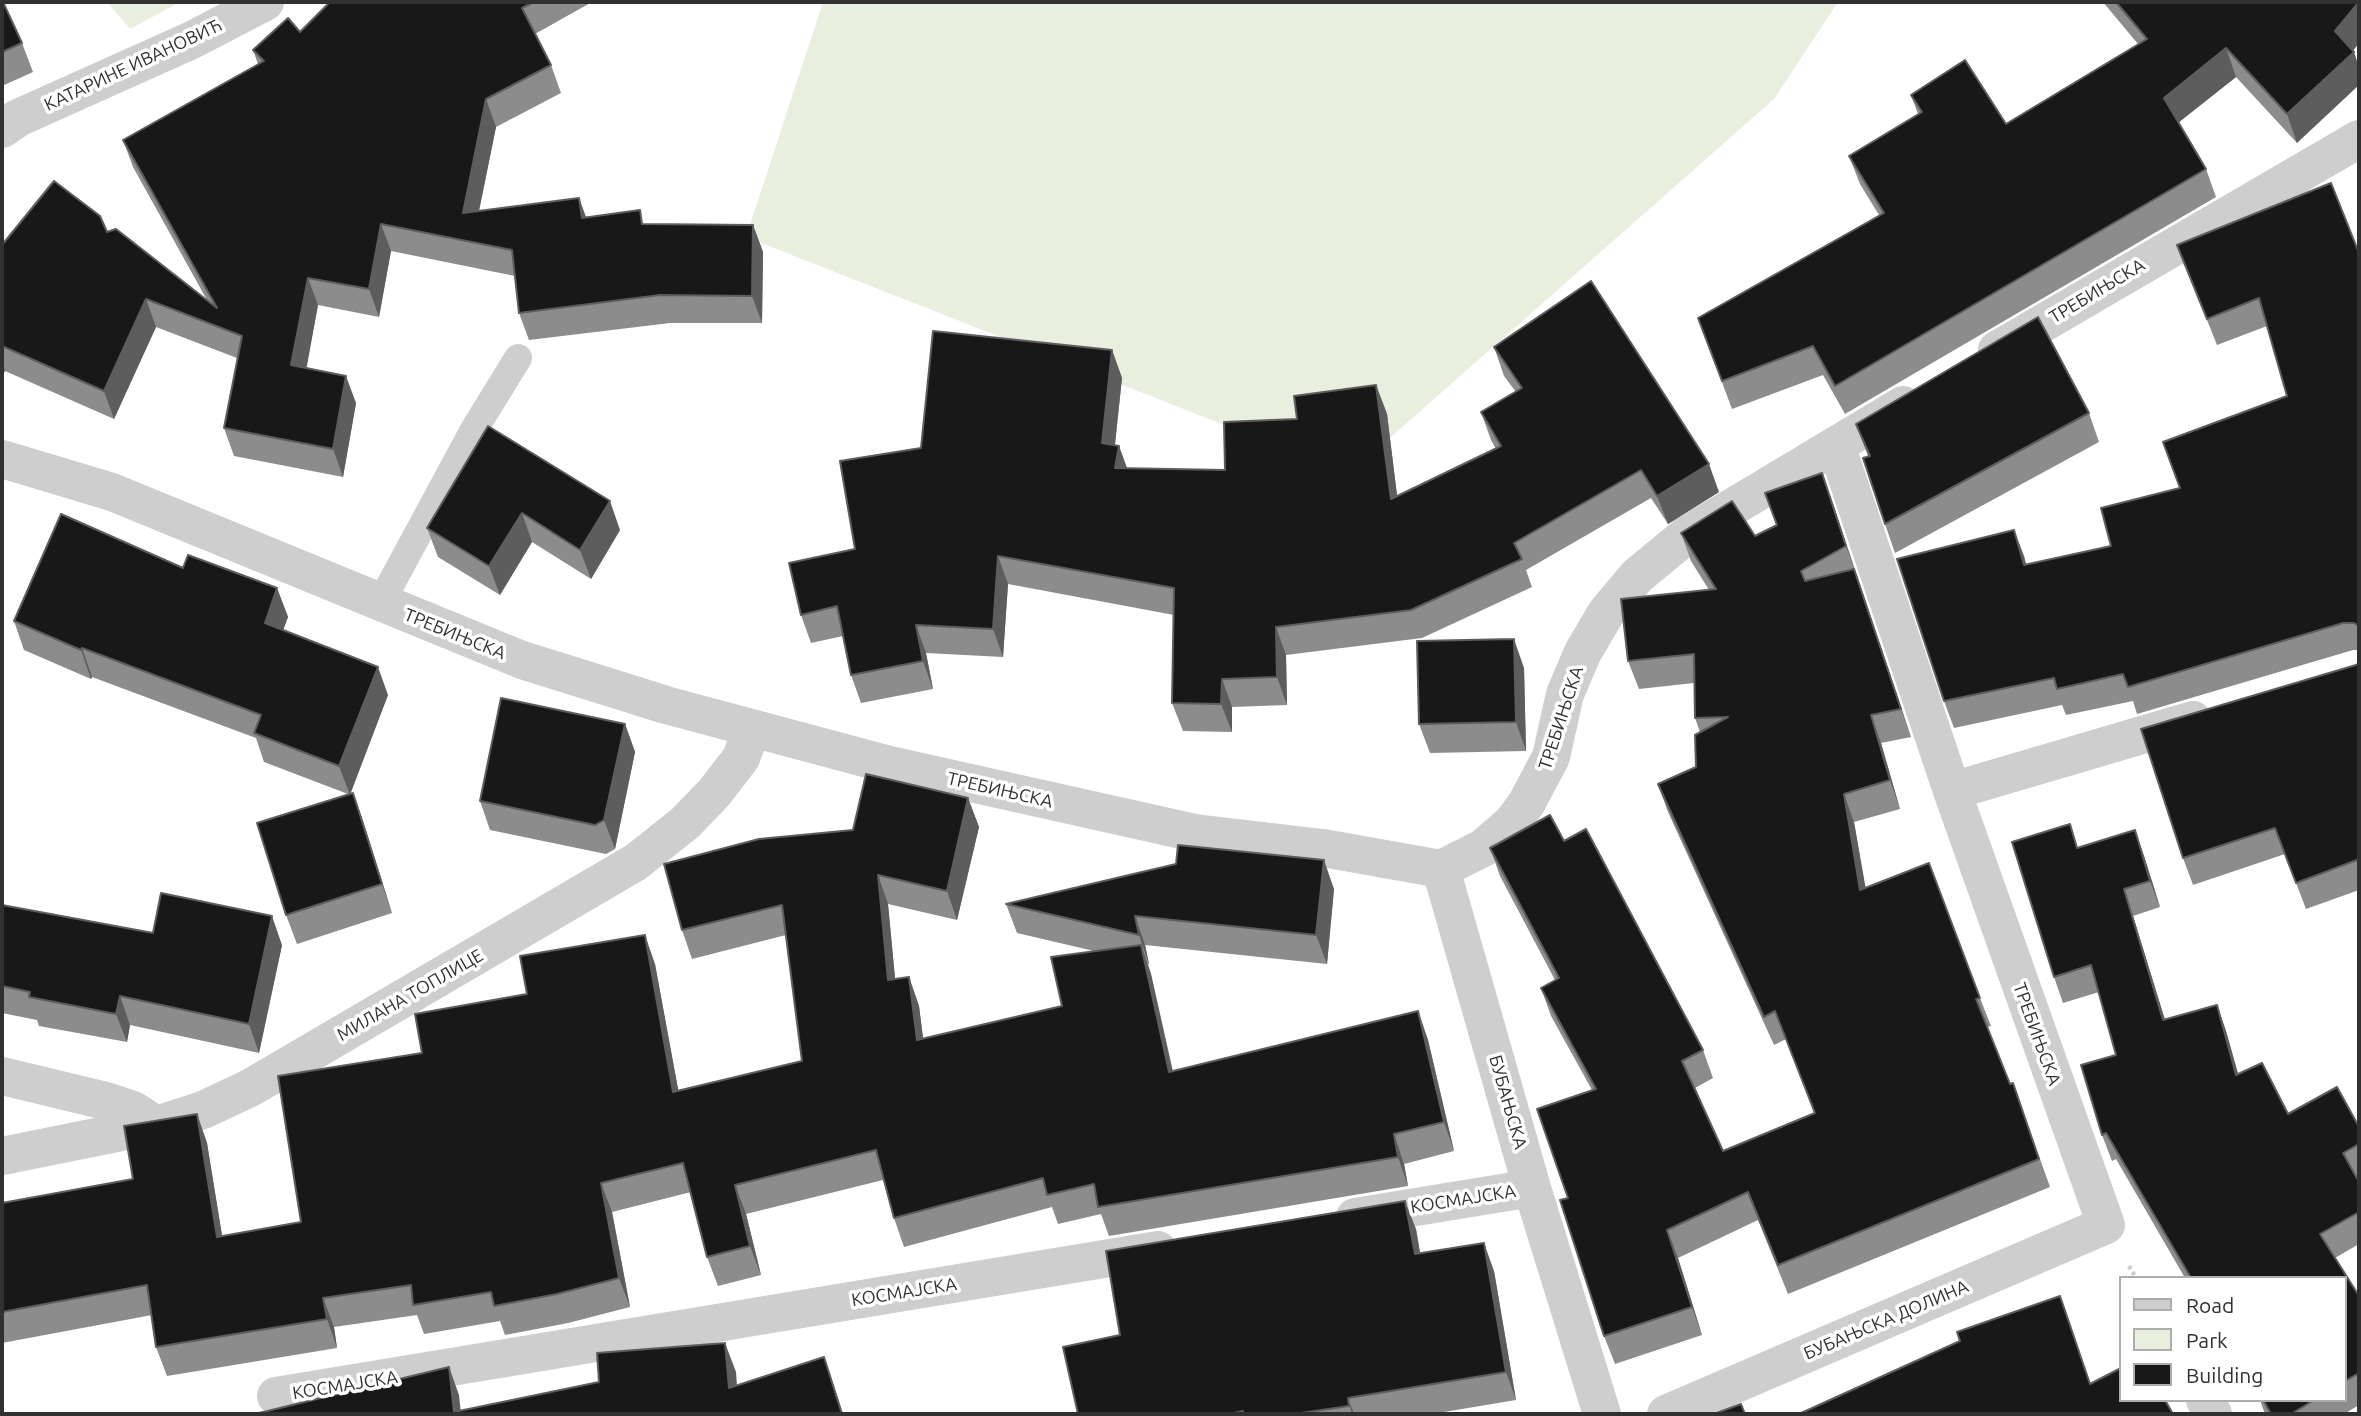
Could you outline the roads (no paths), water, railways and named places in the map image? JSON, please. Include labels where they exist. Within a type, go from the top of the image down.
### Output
[{"type":"street","name":"КАТАРИНЕ ИВАНОВИЋ","points":[[2,129],[18,118],[192,40],[265,2]]},
{"type":"street","name":"ТРЕБИЊСКА","points":[[1966,368],[2359,139]]},
{"type":"street","name":"ТРЕБИЊСКА","points":[[2,459],[112,492],[522,660],[752,728],[890,765],[1195,833],[1323,848],[1441,869],[1483,848],[1512,823],[1527,804],[1551,757],[1565,694],[1583,652],[1606,613],[1637,576],[1688,534],[1930,389]]},
{"type":"street","name":"ТРЕБИЊСКА","points":[[1836,445],[1952,791],[2106,1225]]},
{"type":"street","points":[[1952,791],[2231,709]]},
{"type":"street","name":"МИЛАНА ТОПЛИЦЕ","points":[[2,1156],[156,1125],[203,1110],[250,1088],[636,862],[685,823],[714,793],[740,758],[752,728]]},
{"type":"street","name":"БУБАЊСКА","points":[[1441,869],[1532,1188],[1602,1414]]},
{"type":"street","points":[[2,1076],[106,1101],[134,1110],[156,1125]]},
{"type":"street","name":"КОСМАЈСКА","points":[[1325,1222],[1532,1188]]},
{"type":"street","name":"БУБАЊСКА ДОЛИНА","points":[[1666,1414],[2106,1225]]},
{"type":"street","name":"КОСМАЈСКА","points":[[276,1396],[1187,1245]]},
{"type":"lane","points":[[380,604],[455,464],[518,358]]}]
